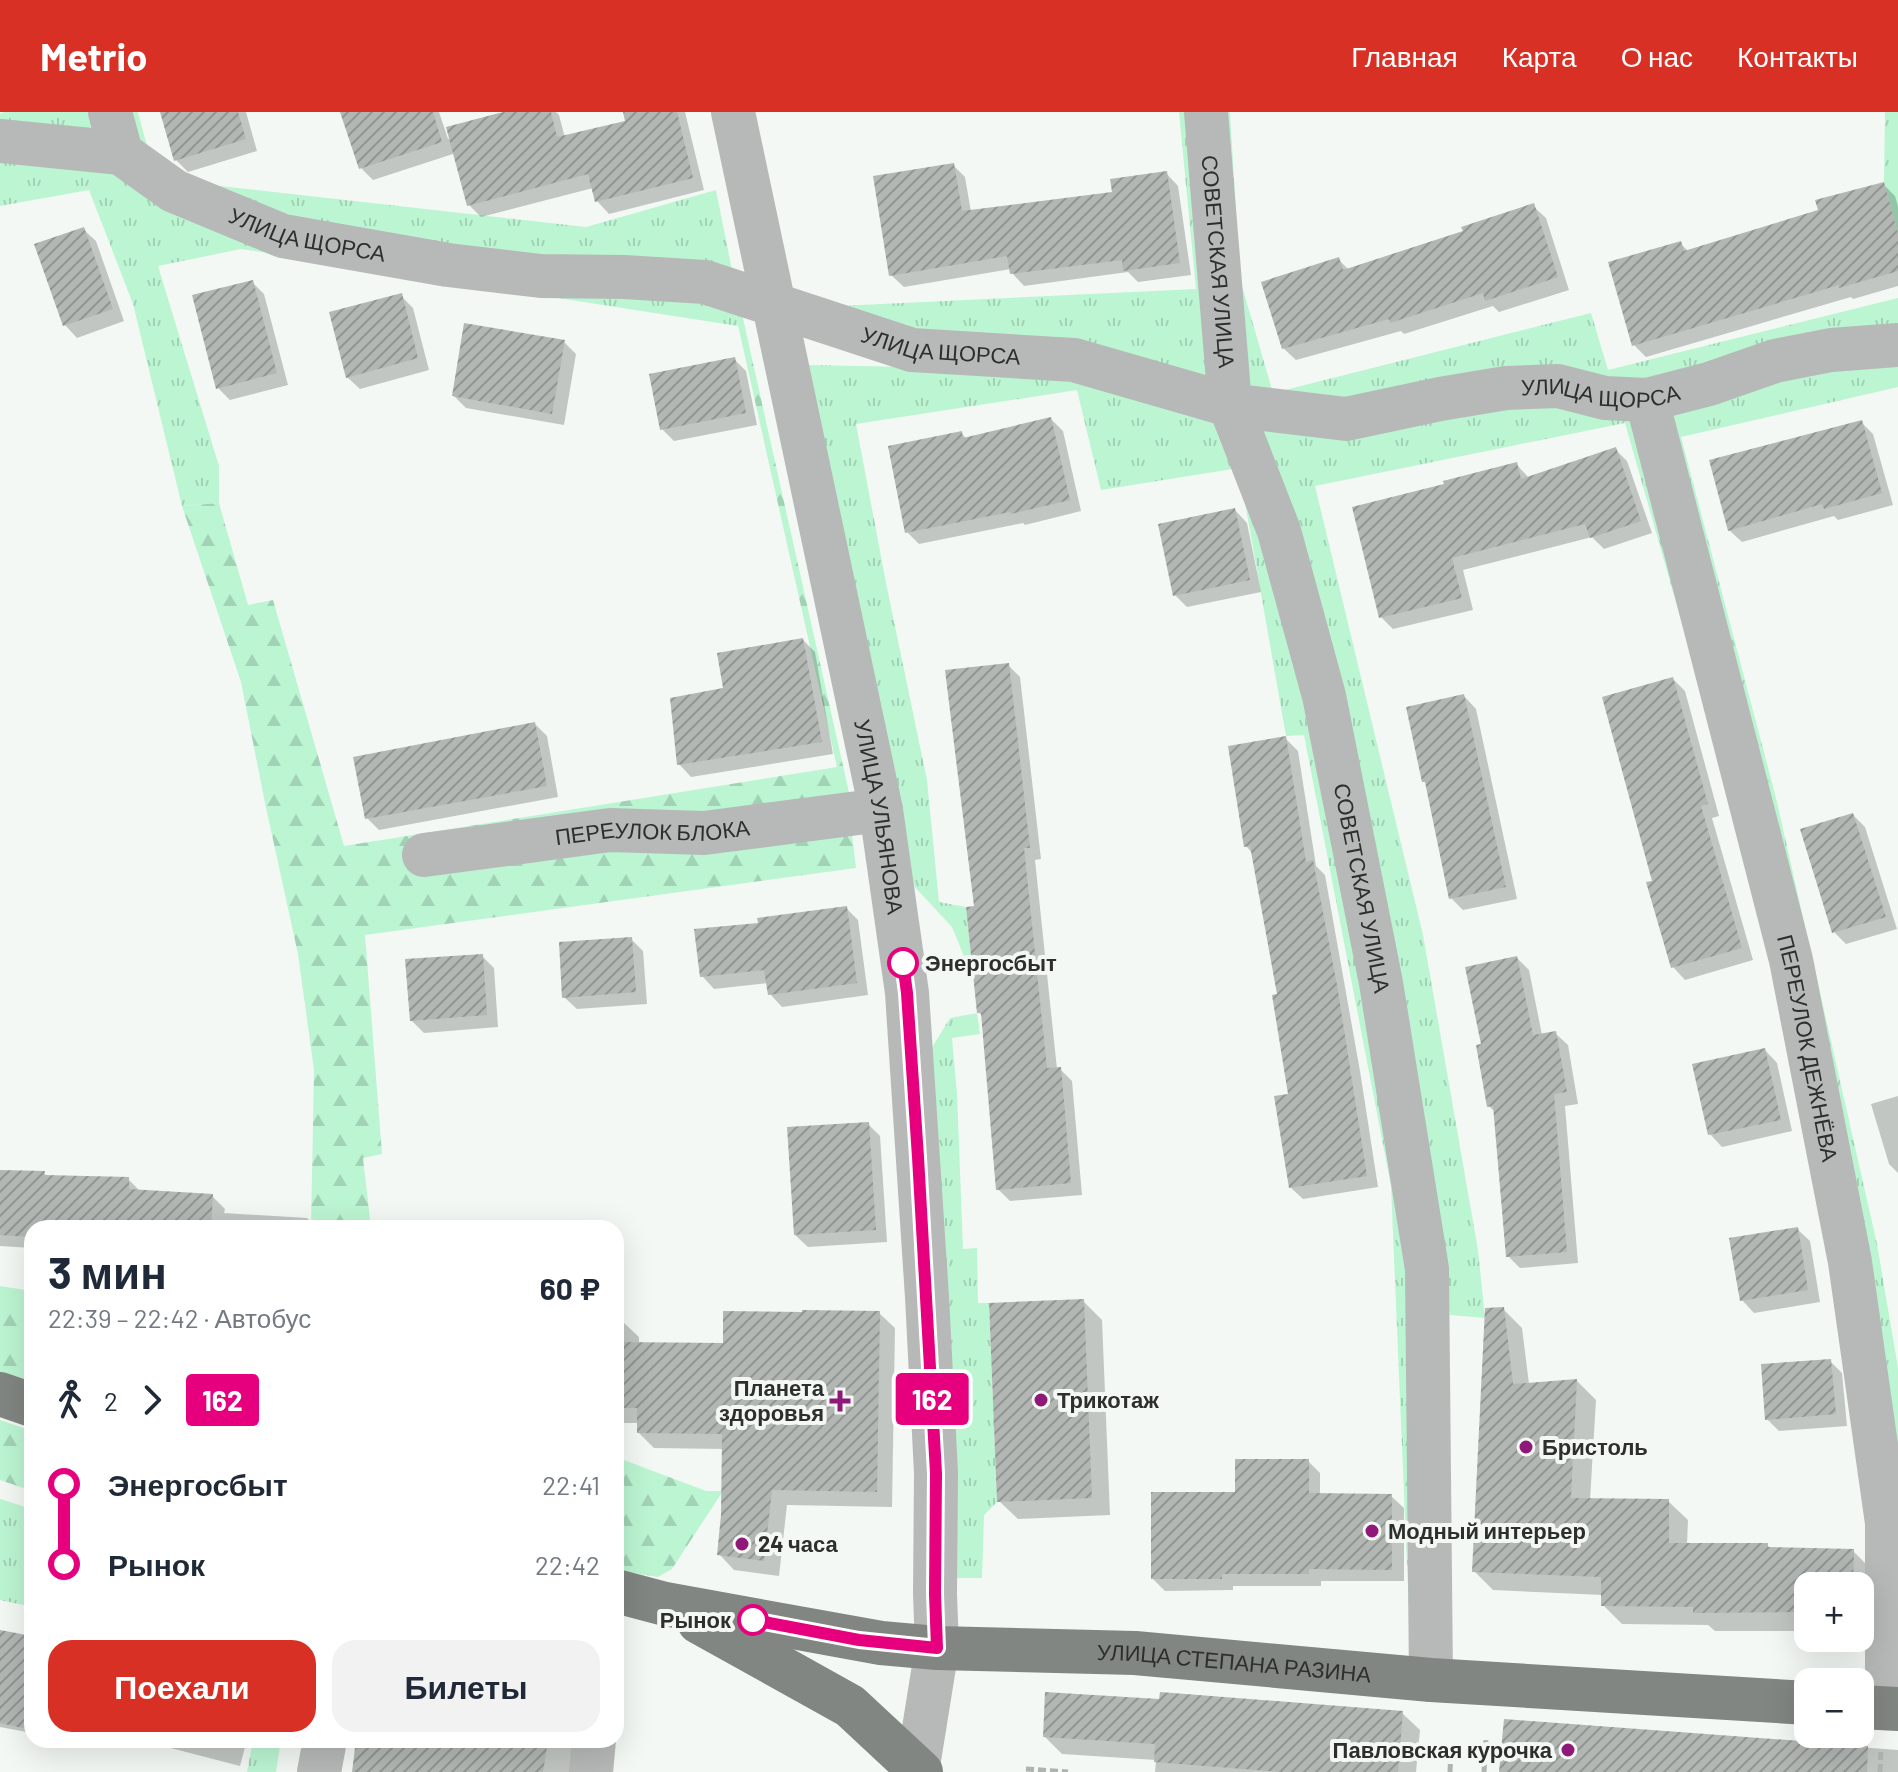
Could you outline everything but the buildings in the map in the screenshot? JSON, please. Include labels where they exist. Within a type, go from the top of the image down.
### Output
[{"type":"main road","points":[[0,1394],[24,1402]]},
{"type":"main road","name":"УЛИЦА СТЕПАНА РАЗИНА","points":[[624,1600],[665,1604],[859,1640],[937,1648],[1135,1653],[1431,1680],[1794,1702]]},
{"type":"main road","name":"УЛИЦА СТЕПАНА РАЗИНА","points":[[665,1604],[850,1706],[919,1771]]},
{"type":"street","name":"УЛИЦА УЛЬЯНОВА","points":[[733,112],[881,810],[907,993],[936,1473],[937,1648],[919,1771]]},
{"type":"street","name":"СОВЕТСКАЯ УЛИЦА","points":[[1206,112],[1230,405],[1279,531],[1324,696],[1381,983],[1427,1269],[1431,1680]]},
{"type":"street","name":"УЛИЦА ЩОРСА","points":[[0,141],[116,132],[174,191],[283,236],[448,265],[541,276],[705,282],[912,350],[1074,360],[1230,405],[1346,419],[1506,388],[1558,386],[1605,398],[1647,400],[1709,384],[1775,361],[1831,350],[1898,345]]},
{"type":"street","name":"ПЕРЕУЛОК ДЕЖНЁВА","points":[[1647,400],[1791,960],[1850,1262],[1887,1523],[1882,1718]]},
{"type":"street","name":"ПЕРЕУЛОК БЛОКА","points":[[424,855],[610,830],[704,833],[881,810]]},
{"type":"street","points":[[319,1772],[324,1748]]},
{"type":"street","points":[[591,1772],[593,1748]]},
{"type":"path","points":[[1880,1772],[1882,1718]]},
{"type":"path","points":[[1484,1772],[1486,1739]]},
{"type":"path","points":[[1450,1772],[1451,1749]]},
{"type":"path","points":[[1026,1769],[1068,1772]]},
{"type":"green space","points":[[100,112],[108,143],[0,134],[0,114]]},
{"type":"green space","points":[[116,112],[138,112],[148,150],[185,182],[586,227],[716,190],[733,275],[447,258],[177,186]]},
{"type":"green space","points":[[1179,112],[1196,112],[1213,385],[909,340],[840,306],[1196,289]]},
{"type":"green space","points":[[1219,112],[1230,112],[1240,279],[1273,393],[1591,313],[1608,370],[1898,298],[1898,333],[1667,383],[1342,405],[1238,389]]},
{"type":"green space","points":[[1885,112],[1898,112],[1898,234],[1884,182]]},
{"type":"green space","points":[[0,152],[119,163],[169,200],[733,303],[738,326],[241,249],[158,266],[219,466],[219,503],[182,506],[133,304],[89,190],[0,206]]},
{"type":"green space","points":[[733,303],[740,305],[852,806],[856,868],[365,935],[382,1154],[363,1158],[370,1220],[311,1220],[314,1070],[298,954],[241,682],[182,506],[219,503],[248,605],[273,600],[344,846],[837,767]]},
{"type":"green space","points":[[1898,356],[1898,387],[1681,437],[1776,798],[1877,1244],[1898,1368],[1898,1509],[1657,412],[1707,394]]},
{"type":"green space","points":[[805,365],[1071,370],[1217,413],[1268,531],[1417,1263],[1409,1612],[1391,1186],[1304,735],[1286,736],[1239,468],[1101,490],[1077,390],[856,424],[927,780],[939,902],[966,907],[974,981],[952,927],[912,884]]},
{"type":"green space","points":[[1506,401],[1635,410],[1773,945],[1625,423],[1315,486],[1423,935],[1478,1250],[1485,1318],[1450,1315],[1444,1265],[1257,430]]},
{"type":"green space","points":[[977,1013],[980,1034],[952,1038],[963,1249],[977,1248],[978,1303],[989,1303],[997,1502],[984,1515],[982,1578],[954,1578],[928,1054],[950,1018]]},
{"type":"green space","points":[[0,1286],[24,1290],[24,1382],[0,1375]]},
{"type":"green space","points":[[0,1420],[24,1428],[24,1488],[0,1480]]},
{"type":"green space","points":[[624,1460],[706,1491],[723,1491],[672,1569],[658,1577],[624,1571]]},
{"type":"green space","points":[[0,1499],[24,1506],[24,1605],[0,1600]]},
{"type":"green space","points":[[252,1748],[280,1748],[276,1772],[247,1772]]},
{"type":"bus line","name":"162","points":[[753,1620],[859,1640],[937,1648],[936,1473],[918,1157],[903,963]]},
{"type":"place","name":"Энергосбыт","points":[[903,963]]},
{"type":"place","name":"Трикотаж","points":[[1041,1400]]},
{"type":"place","name":"Планета здоровья","points":[[840,1401]]},
{"type":"place","name":"Бристоль","points":[[1526,1447]]},
{"type":"place","name":"Модный интерьер","points":[[1372,1531]]},
{"type":"place","name":"24 часа","points":[[742,1544]]},
{"type":"place","name":"Рынок","points":[[753,1620]]},
{"type":"place","name":"Павловская курочка","points":[[1568,1750]]}]
